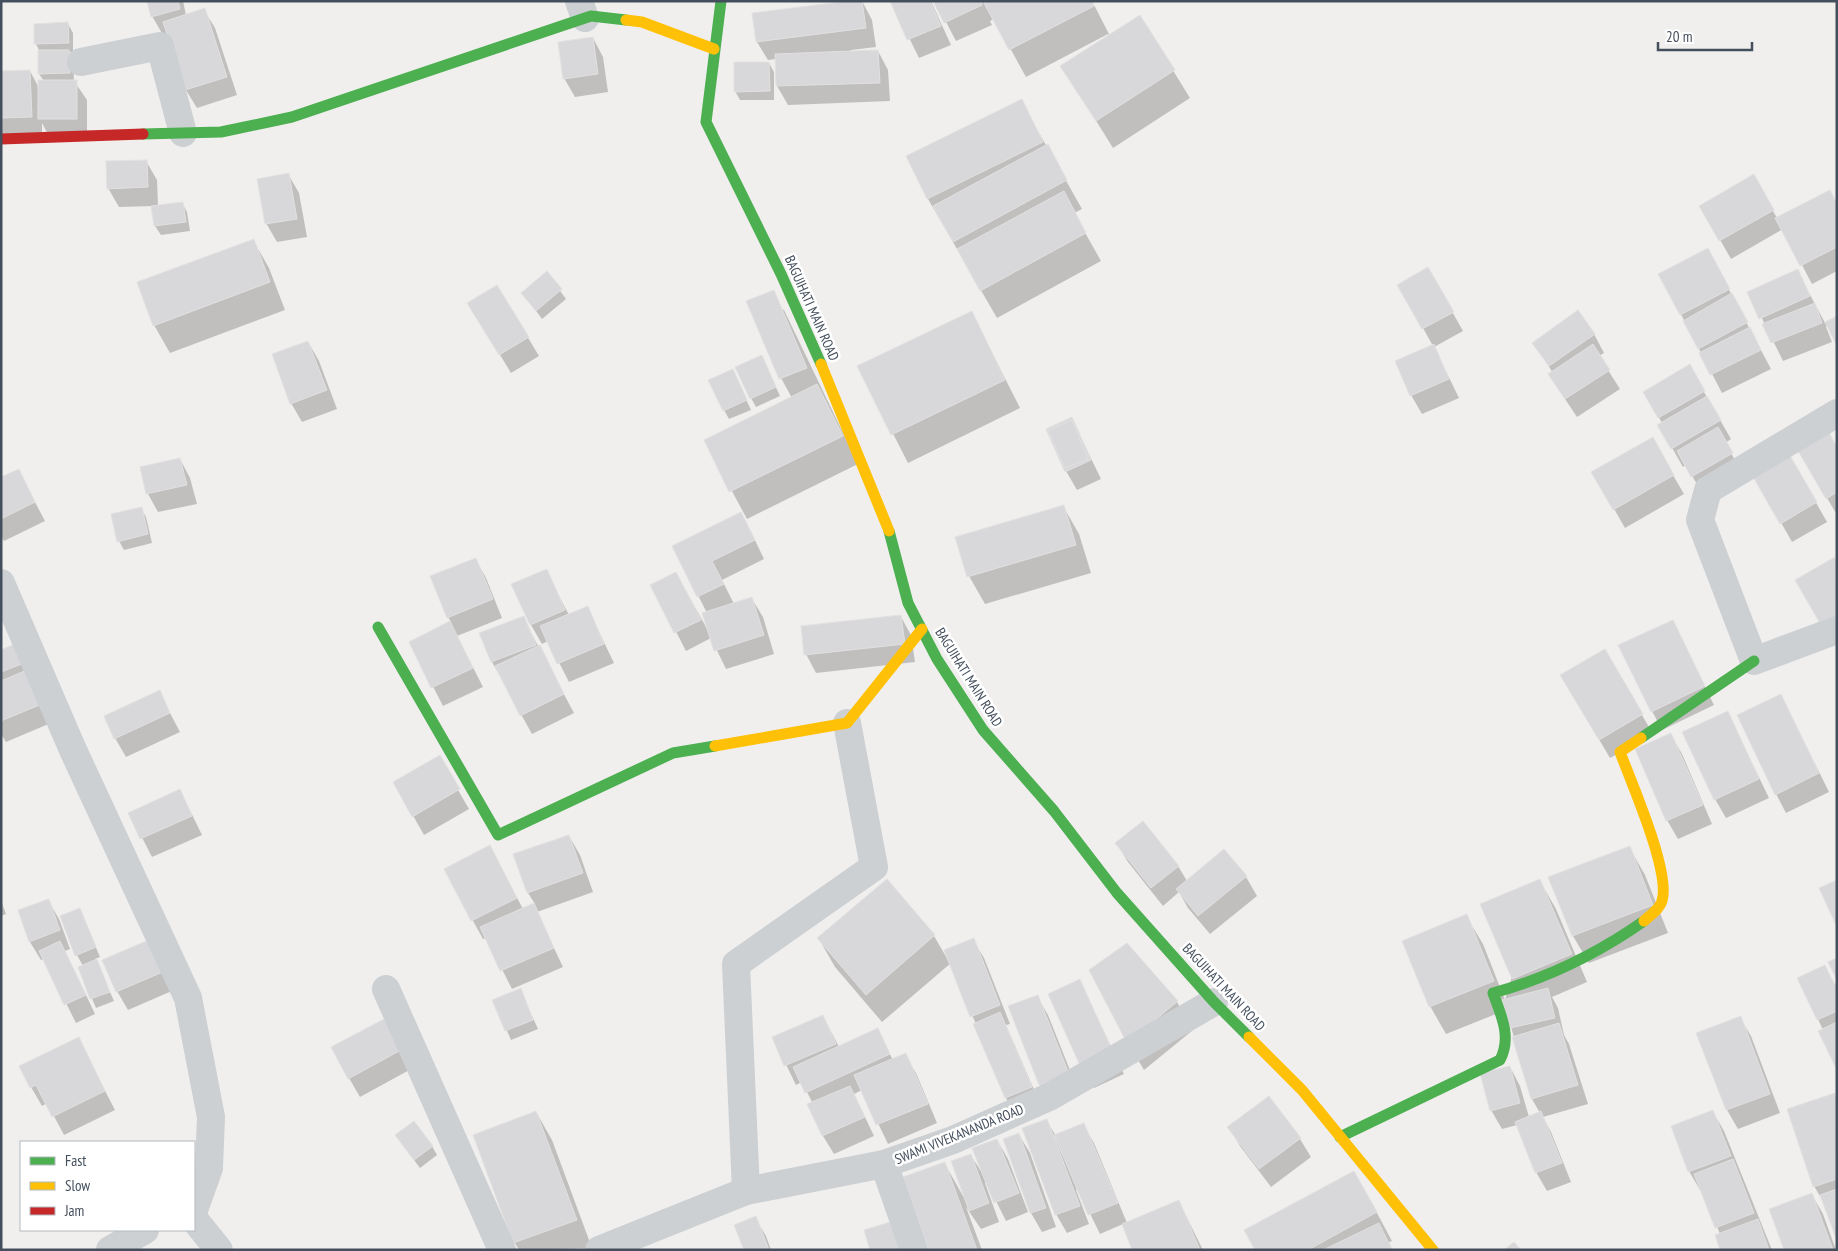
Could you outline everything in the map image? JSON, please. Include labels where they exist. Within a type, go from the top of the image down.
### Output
[{"type":"street","name":"BAGUIHATI MAIN ROAD","points":[[721,1],[706,122],[781,274],[844,418],[886,522],[908,603],[937,659],[983,730],[1054,811],[1118,893],[1214,1002],[1302,1090],[1433,1250]]},
{"type":"street","points":[[1,139],[221,132],[292,117],[582,9],[591,16],[642,22],[714,49]]},
{"type":"street","points":[[81,62],[160,46],[184,132]]},
{"type":"street","points":[[1754,661],[1700,520],[1708,490],[1837,413]]},
{"type":"street","points":[[1,583],[73,750],[188,998],[212,1117],[209,1168],[195,1207]]},
{"type":"street","points":[[378,627],[498,836],[673,753],[847,723],[922,629]]},
{"type":"street","points":[[1340,1137],[1500,1060],[1506,1051],[1507,1036],[1494,993],[1547,976],[1622,936],[1653,914],[1662,901],[1662,873],[1620,752],[1754,661],[1837,630]]},
{"type":"street","points":[[746,1191],[736,964],[874,867],[847,723]]},
{"type":"street","points":[[386,988],[502,1250]]},
{"type":"street","name":"SWAMI VIVEKANANDA ROAD","points":[[600,1250],[634,1244],[746,1191],[884,1164],[953,1140],[1049,1097],[1214,1002]]},
{"type":"street","points":[[884,1164],[914,1250]]},
{"type":"street","points":[[195,1220],[219,1250]]},
{"type":"street","points":[[110,1250],[143,1231]]},
{"type":"building","points":[[147,1],[178,1],[180,9],[151,17]]},
{"type":"building","points":[[848,1],[862,1],[866,28],[756,42],[752,13]]},
{"type":"building","points":[[890,1],[930,1],[941,26],[907,40]]},
{"type":"building","points":[[933,1],[982,1],[982,5],[944,23]]},
{"type":"building","points":[[989,1],[1092,1],[1094,6],[1009,50],[984,3]]},
{"type":"building","points":[[205,8],[227,77],[185,90],[163,22]]},
{"type":"building","points":[[1140,15],[1175,70],[1096,121],[1060,66]]},
{"type":"building","points":[[68,22],[69,43],[34,44],[34,24]]},
{"type":"building","points":[[593,37],[598,74],[563,79],[558,42]]},
{"type":"building","points":[[38,50],[69,50],[70,73],[38,74]]},
{"type":"building","points":[[878,50],[880,83],[776,86],[775,54]]},
{"type":"building","points":[[734,62],[769,62],[770,91],[734,92]]},
{"type":"building","points":[[30,70],[32,117],[1,118],[1,71]]},
{"type":"building","points":[[38,80],[77,80],[77,119],[38,119]]},
{"type":"building","points":[[1022,99],[1043,142],[927,199],[906,156]]},
{"type":"building","points":[[1048,144],[1067,180],[953,242],[933,206]]},
{"type":"building","points":[[147,160],[148,187],[107,189],[106,161]]},
{"type":"building","points":[[289,173],[297,219],[265,224],[257,179]]},
{"type":"building","points":[[1754,174],[1774,210],[1719,241],[1699,206]]},
{"type":"building","points":[[1830,190],[1837,204],[1837,247],[1800,266],[1775,218]]},
{"type":"building","points":[[1064,191],[1086,233],[980,291],[957,249]]},
{"type":"building","points":[[183,202],[186,222],[154,226],[151,206]]},
{"type":"building","points":[[254,239],[270,282],[153,326],[137,282]]},
{"type":"building","points":[[1708,248],[1730,289],[1680,315],[1658,274]]},
{"type":"building","points":[[1428,267],[1454,312],[1422,329],[1397,285]]},
{"type":"building","points":[[1798,269],[1810,296],[1759,319],[1747,292]]},
{"type":"building","points":[[547,271],[562,289],[536,311],[521,293]]},
{"type":"building","points":[[497,285],[529,337],[499,355],[467,303]]},
{"type":"building","points":[[774,290],[807,368],[779,379],[746,301]]},
{"type":"building","points":[[1732,293],[1748,322],[1698,349],[1683,321]]},
{"type":"building","points":[[1815,303],[1822,323],[1771,343],[1762,324]]},
{"type":"building","points":[[1578,310],[1595,334],[1549,366],[1532,343]]},
{"type":"building","points":[[972,311],[1005,380],[891,435],[857,366]]},
{"type":"building","points":[[1837,316],[1837,346],[1825,322]]},
{"type":"building","points":[[1750,327],[1761,350],[1710,375],[1699,353]]},
{"type":"building","points":[[308,341],[327,390],[290,404],[272,354]]},
{"type":"building","points":[[1434,344],[1449,379],[1410,396],[1395,361]]},
{"type":"building","points":[[1593,344],[1610,370],[1565,399],[1548,374]]},
{"type":"building","points":[[762,355],[776,387],[750,399],[735,367]]},
{"type":"building","points":[[1690,364],[1705,391],[1658,418],[1643,392]]},
{"type":"building","points":[[733,369],[747,400],[723,411],[708,380]]},
{"type":"building","points":[[817,384],[843,436],[729,492],[704,440]]},
{"type":"building","points":[[1707,396],[1721,420],[1671,449],[1657,425]]},
{"type":"building","points":[[1072,417],[1091,460],[1065,472],[1046,429]]},
{"type":"building","points":[[1072,420],[1088,459],[1065,468],[1048,430]]},
{"type":"building","points":[[1718,427],[1733,453],[1691,477],[1677,451]]},
{"type":"building","points":[[1828,431],[1837,447],[1837,492],[1826,499],[1797,449]]},
{"type":"building","points":[[1653,437],[1674,475],[1613,510],[1591,472]]},
{"type":"building","points":[[1789,454],[1817,502],[1780,524],[1752,475]]},
{"type":"building","points":[[180,458],[187,485],[146,494],[140,467]]},
{"type":"building","points":[[19,469],[35,502],[1,519],[1,477]]},
{"type":"building","points":[[1064,505],[1076,545],[967,577],[955,537]]},
{"type":"building","points":[[142,507],[148,534],[117,542],[111,514]]},
{"type":"building","points":[[741,512],[755,540],[712,561],[724,584],[697,597],[672,546]]},
{"type":"building","points":[[1835,557],[1837,616],[1821,625],[1795,580]]},
{"type":"building","points":[[476,558],[493,599],[447,618],[430,576]]},
{"type":"building","points":[[547,569],[565,610],[530,625],[511,584]]},
{"type":"building","points":[[676,572],[701,620],[674,633],[650,585]]},
{"type":"building","points":[[752,597],[764,635],[714,651],[702,613]]},
{"type":"building","points":[[588,606],[604,644],[557,664],[540,626]]},
{"type":"building","points":[[901,615],[905,644],[804,655],[801,626]]},
{"type":"building","points":[[524,616],[536,645],[491,662],[479,633]]},
{"type":"building","points":[[1673,620],[1705,686],[1651,712],[1618,645]]},
{"type":"building","points":[[450,621],[473,668],[431,688],[409,642]]},
{"type":"building","points":[[24,640],[32,660],[1,672],[1,650]]},
{"type":"building","points":[[540,645],[564,694],[520,716],[495,666]]},
{"type":"building","points":[[1605,649],[1643,714],[1599,740],[1560,675]]},
{"type":"building","points":[[34,667],[49,701],[1,721],[1,681]]},
{"type":"building","points":[[160,690],[170,713],[114,739],[104,716]]},
{"type":"building","points":[[1781,694],[1819,773],[1775,795],[1737,715]]},
{"type":"building","points":[[1728,711],[1759,779],[1714,800],[1682,732]]},
{"type":"building","points":[[1671,733],[1703,805],[1666,821],[1635,749]]},
{"type":"building","points":[[440,755],[460,789],[412,817],[393,782]]},
{"type":"building","points":[[180,789],[192,816],[140,839],[128,813]]},
{"type":"building","points":[[1143,821],[1179,866],[1151,888],[1115,843]]},
{"type":"building","points":[[569,835],[583,873],[527,893],[513,854]]},
{"type":"building","points":[[490,845],[517,898],[471,921],[444,869]]},
{"type":"building","points":[[1630,846],[1653,905],[1572,936],[1548,877]]},
{"type":"building","points":[[1224,849],[1247,876],[1198,916],[1176,889]]},
{"type":"building","points":[[887,879],[935,935],[866,995],[817,938]]},
{"type":"building","points":[[1540,879],[1572,954],[1512,979],[1480,904]]},
{"type":"building","points":[[1837,880],[1837,927],[1819,888]]},
{"type":"building","points":[[49,899],[60,930],[29,942],[18,910]]},
{"type":"building","points":[[534,903],[554,948],[500,971],[480,927]]},
{"type":"building","points":[[80,908],[96,947],[75,956],[60,916]]},
{"type":"building","points":[[1467,914],[1494,981],[1429,1007],[1402,941]]},
{"type":"building","points":[[158,936],[172,968],[116,992],[102,960]]},
{"type":"building","points":[[974,938],[1000,1005],[970,1017],[944,950]]},
{"type":"building","points":[[60,941],[86,995],[64,1005],[39,951]]},
{"type":"building","points":[[1127,943],[1178,1001],[1127,1043],[1089,970]]},
{"type":"building","points":[[1837,958],[1837,980],[1828,962]]},
{"type":"building","points":[[97,959],[110,992],[90,999],[78,967]]},
{"type":"building","points":[[1825,965],[1837,991],[1837,1011],[1817,1020],[1797,978]]},
{"type":"building","points":[[1080,979],[1114,1055],[1082,1070],[1048,994]]},
{"type":"building","points":[[521,988],[533,1020],[505,1031],[492,1000]]},
{"type":"building","points":[[1548,988],[1555,1018],[1510,1028],[1502,1000]]},
{"type":"building","points":[[1038,995],[1069,1074],[1039,1085],[1008,1006]]},
{"type":"building","points":[[1000,1012],[1032,1087],[1005,1098],[973,1024]]},
{"type":"building","points":[[823,1015],[836,1044],[784,1066],[772,1037]]},
{"type":"building","points":[[1741,1016],[1770,1094],[1726,1110],[1696,1033]]},
{"type":"building","points":[[386,1018],[403,1049],[348,1079],[331,1047]]},
{"type":"building","points":[[1837,1022],[1837,1070],[1818,1031]]},
{"type":"building","points":[[1559,1023],[1578,1085],[1531,1099],[1512,1037]]},
{"type":"building","points":[[878,1028],[890,1054],[805,1093],[793,1067]]},
{"type":"building","points":[[79,1037],[105,1091],[52,1117],[36,1085],[30,1088],[19,1066]]},
{"type":"building","points":[[906,1053],[928,1104],[876,1125],[854,1075]]},
{"type":"building","points":[[1510,1066],[1520,1103],[1490,1111],[1480,1073]]},
{"type":"building","points":[[850,1086],[865,1117],[822,1136],[807,1104]]},
{"type":"building","points":[[1835,1093],[1837,1179],[1813,1187],[1787,1109]]},
{"type":"building","points":[[1269,1096],[1301,1138],[1259,1169],[1227,1127]]},
{"type":"building","points":[[1713,1110],[1731,1156],[1688,1172],[1671,1126]]},
{"type":"building","points":[[536,1111],[577,1220],[513,1243],[473,1135]]},
{"type":"building","points":[[1541,1111],[1562,1163],[1535,1173],[1515,1122]]},
{"type":"building","points":[[1047,1119],[1080,1206],[1055,1215],[1022,1128]]},
{"type":"building","points":[[414,1121],[433,1146],[414,1160],[395,1135]]},
{"type":"building","points":[[1084,1123],[1118,1203],[1088,1215],[1054,1135]]},
{"type":"building","points":[[1019,1133],[1046,1208],[1030,1213],[1003,1139]]},
{"type":"building","points":[[997,1139],[1019,1193],[994,1203],[972,1148]]},
{"type":"building","points":[[971,1154],[989,1203],[969,1211],[951,1161]]},
{"type":"building","points":[[1733,1159],[1754,1213],[1715,1228],[1694,1174]]},
{"type":"building","points":[[945,1162],[977,1250],[929,1250],[903,1177]]},
{"type":"building","points":[[1354,1171],[1377,1212],[1308,1250],[1255,1250],[1244,1230]]},
{"type":"building","points":[[1837,1189],[1837,1241],[1820,1195]]},
{"type":"building","points":[[1812,1193],[1833,1250],[1784,1250],[1769,1209]]},
{"type":"building","points":[[1179,1200],[1200,1250],[1132,1250],[1122,1224]]},
{"type":"building","points":[[756,1216],[769,1250],[744,1250],[734,1225]]},
{"type":"building","points":[[1758,1219],[1769,1250],[1720,1250],[1715,1235]]},
{"type":"building","points":[[897,1220],[906,1250],[870,1250],[864,1230]]},
{"type":"building","points":[[1379,1223],[1392,1250],[1323,1250]]},
{"type":"building","points":[[1514,1242],[1521,1250],[1504,1250]]},
{"type":"traffic: fast","points":[[721,1],[706,122],[781,274],[821,364]]},
{"type":"traffic: fast","points":[[143,134],[221,132],[292,117],[591,16],[626,20]]},
{"type":"traffic: fast","points":[[889,531],[908,603],[937,659],[983,730],[1054,811],[1117,893],[1214,1002],[1249,1037]]},
{"type":"traffic: fast","points":[[378,627],[498,835],[673,753],[715,746]]},
{"type":"traffic: fast","points":[[1641,738],[1754,661]]},
{"type":"traffic: fast","points":[[1340,1137],[1500,1060],[1505,1043],[1505,1034],[1502,1018],[1493,993],[1533,980],[1572,964],[1644,921]]},
{"type":"traffic: slow","points":[[626,20],[642,22],[714,49]]},
{"type":"traffic: slow","points":[[821,364],[889,531]]},
{"type":"traffic: slow","points":[[715,746],[847,723],[922,629]]},
{"type":"traffic: slow","points":[[1641,738],[1620,752],[1656,849],[1661,870],[1662,901],[1657,909],[1644,921]]},
{"type":"traffic: slow","points":[[1249,1037],[1302,1090],[1433,1250]]},
{"type":"traffic: jam","points":[[1,139],[143,134]]}]
